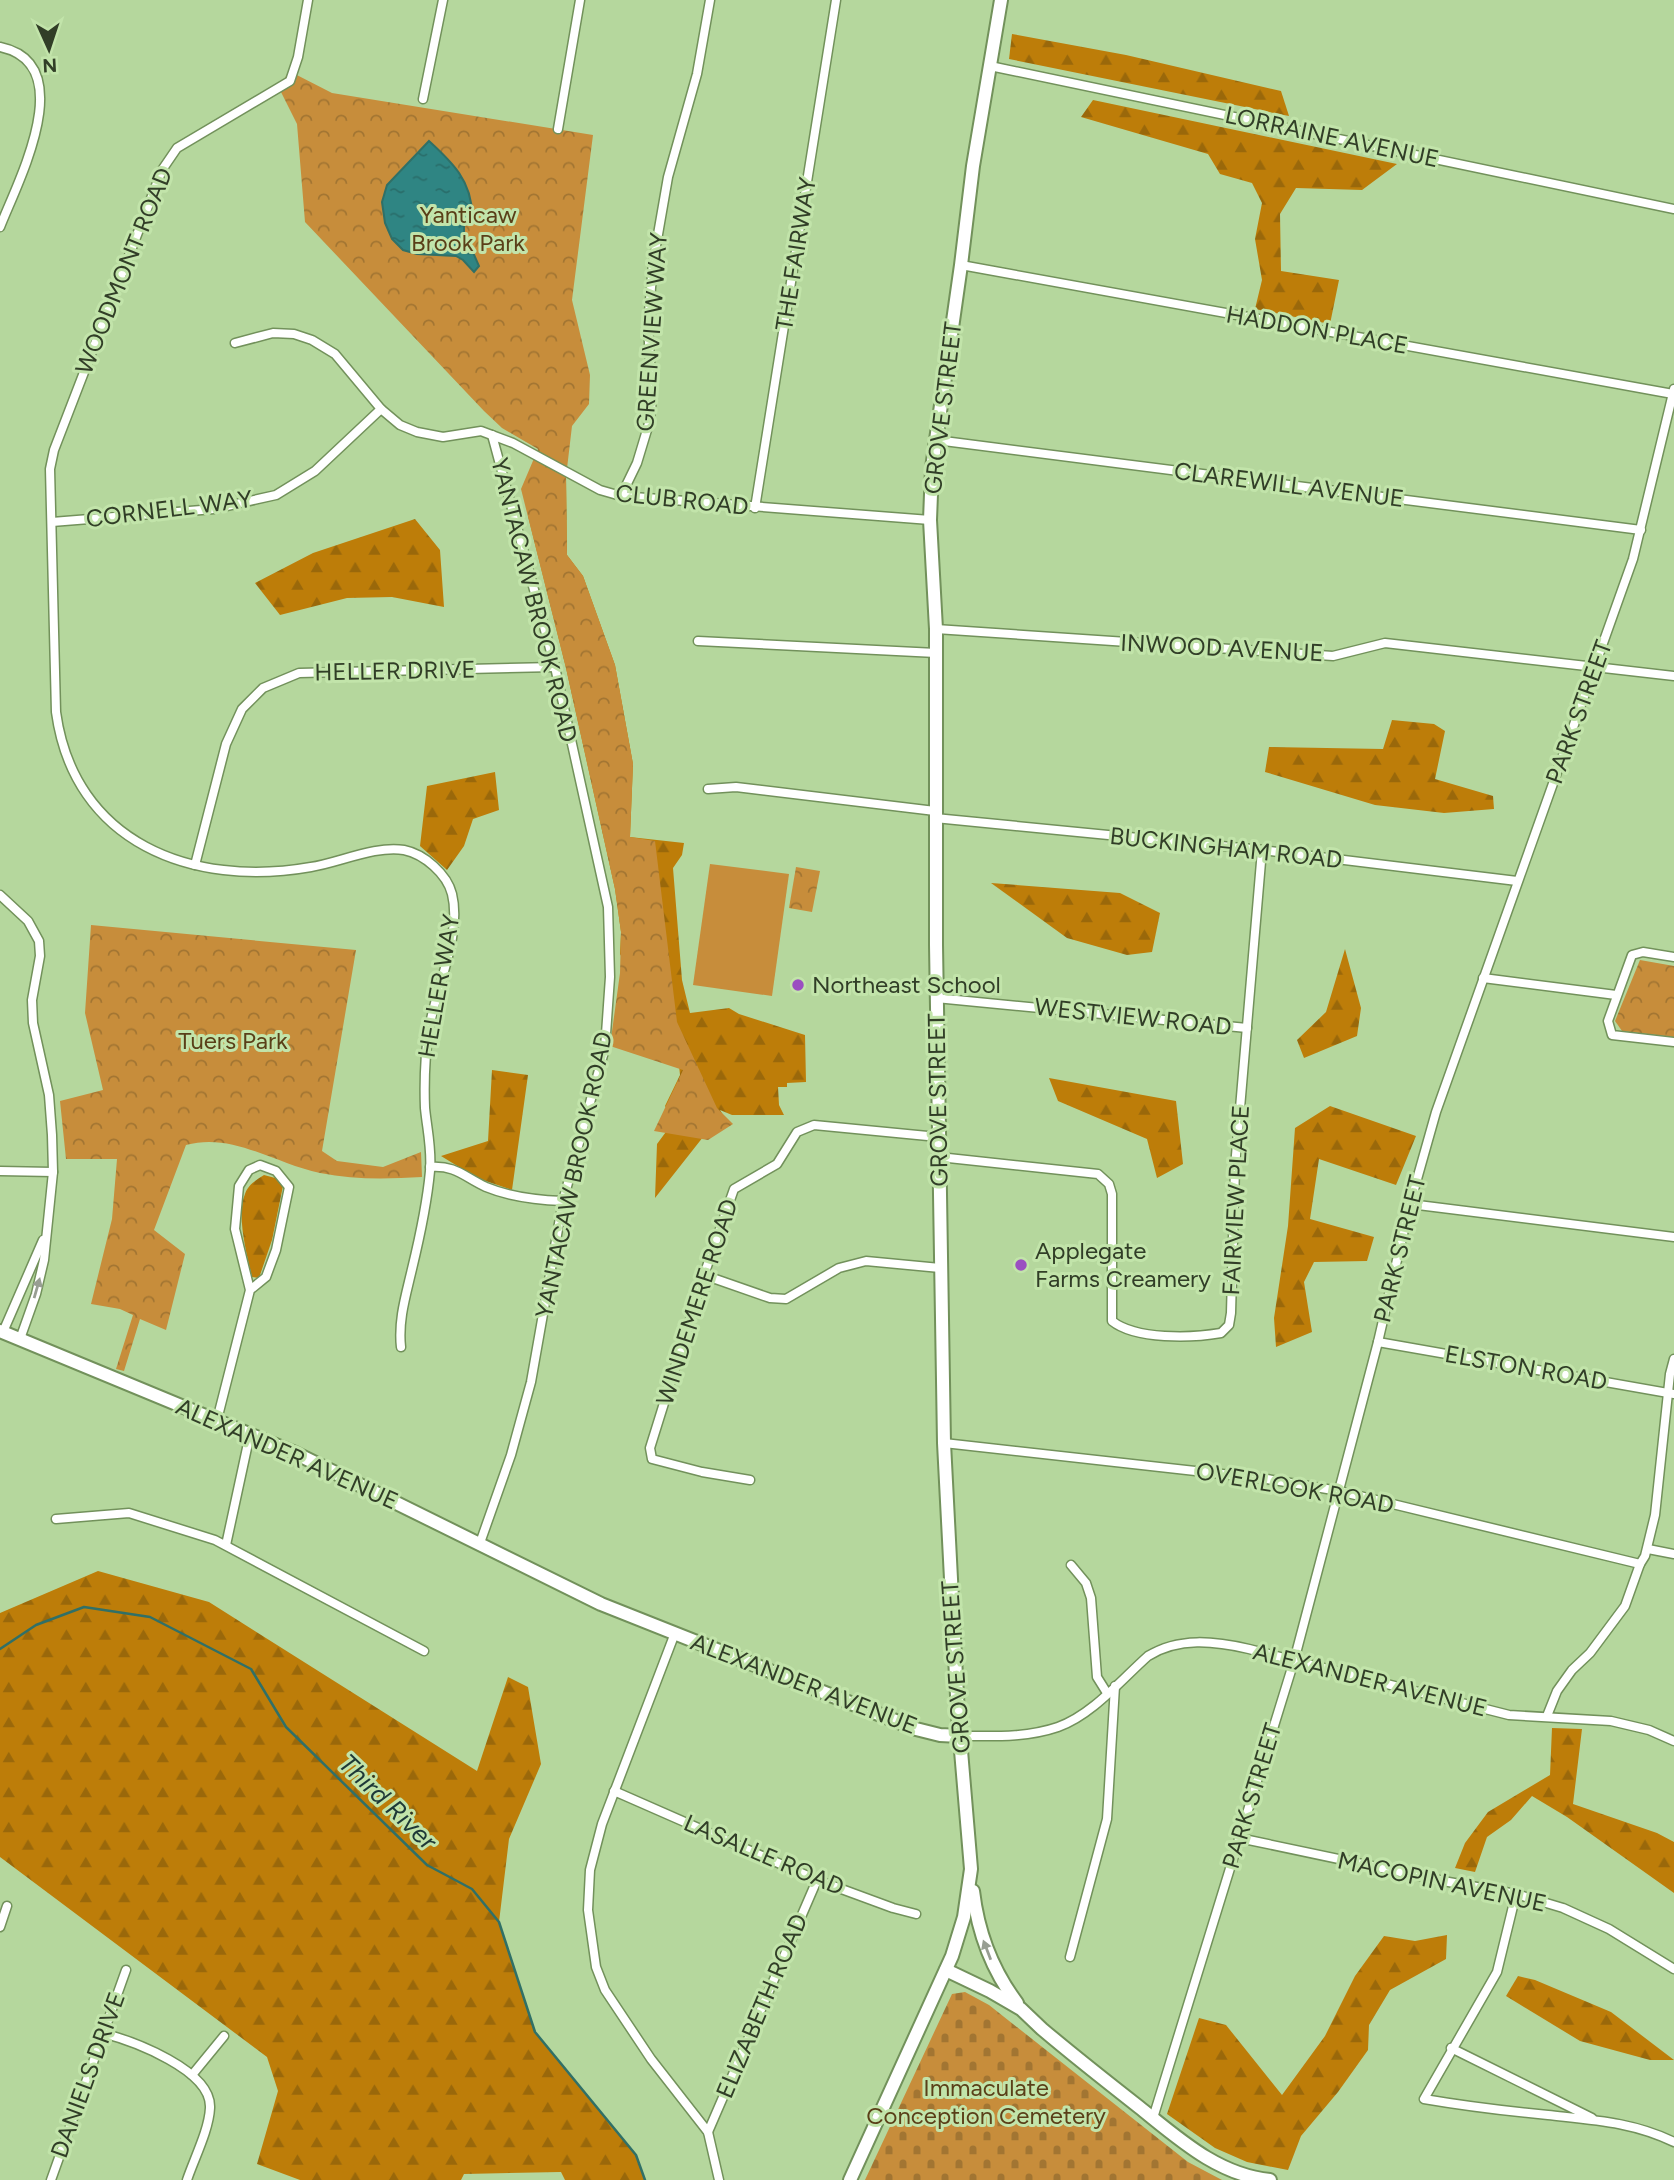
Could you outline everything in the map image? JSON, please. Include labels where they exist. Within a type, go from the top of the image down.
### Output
[{"type":"main road","name":"GROVE STREET","points":[[850,2180],[946,1970],[961,1930],[971,1869],[947,1536],[944,1443],[936,998],[936,629],[930,520],[932,468],[973,166],[1001,0]]},
{"type":"main road","name":"ALEXANDER AVENUE","points":[[2,1332],[295,1453],[601,1604],[916,1729],[940,1735],[960,1736]]},
{"type":"main road","points":[[971,1869],[975,1906],[985,1948],[1003,1984],[1021,2009],[1041,2029],[1190,2148],[1230,2170],[1251,2178],[1270,2180]]},
{"type":"main road","points":[[946,1970],[1021,2009]]},
{"type":"street","name":"WOODMONT ROAD","points":[[52,522],[50,469],[54,450],[162,170],[177,148],[290,81],[298,57],[307,0]]},
{"type":"street","points":[[422,99],[443,0]]},
{"type":"street","points":[[558,129],[580,0]]},
{"type":"street","name":"GREENVIEW WAY","points":[[621,496],[638,463],[650,420],[652,397],[648,326],[653,264],[668,177],[696,74],[710,0]]},
{"type":"street","name":"THE FAIRWAY","points":[[755,508],[836,0]]},
{"type":"street","points":[[0,47],[18,53],[30,65],[41,102],[37,131],[0,227]]},
{"type":"street","name":"LORRAINE AVENUE","points":[[990,66],[1674,209]]},
{"type":"street","name":"HADDON PLACE","points":[[961,265],[1673,392]]},
{"type":"street","name":"CLUB ROAD","points":[[235,344],[273,334],[294,334],[312,340],[335,354],[381,409],[400,425],[417,432],[443,437],[481,431],[513,443],[600,490],[621,496],[930,520]]},
{"type":"street","name":"PARK STREET","points":[[1153,2118],[1294,1661],[1378,1342],[1410,1204],[1436,1112],[1595,667],[1641,530],[1673,392]]},
{"type":"street","name":"CORNELL WAY","points":[[52,522],[214,509],[276,495],[315,471],[381,409]]},
{"type":"street","name":"YANTACAW BROOK ROAD","points":[[480,1543],[511,1455],[531,1382],[563,1201],[605,1048],[610,977],[608,907],[555,667],[492,435]]},
{"type":"street","name":"CLAREWILL AVENUE","points":[[936,440],[1641,530]]},
{"type":"street","name":"HELLER WAY","points":[[52,522],[56,712],[60,738],[69,764],[86,795],[109,822],[153,852],[183,863],[237,871],[280,871],[311,867],[389,849],[405,850],[435,867],[452,893],[455,918],[429,1027],[424,1075],[430,1167],[426,1211],[399,1327],[401,1347]]},
{"type":"street","name":"INWOOD AVENUE","points":[[936,629],[1333,656],[1385,643],[1674,676]]},
{"type":"street","points":[[698,641],[936,653]]},
{"type":"street","name":"HELLER DRIVE","points":[[195,865],[226,744],[242,709],[263,688],[299,673],[555,667]]},
{"type":"street","name":"BUCKINGHAM ROAD","points":[[708,789],[736,787],[935,815],[1517,881]]},
{"type":"street","name":"FAIRVIEW PLACE","points":[[939,1157],[1098,1174],[1109,1184],[1112,1194],[1112,1321],[1134,1332],[1171,1335],[1221,1333],[1229,1325],[1231,1313],[1235,1167],[1262,850]]},
{"type":"street","points":[[0,895],[28,921],[37,936],[40,948],[32,1000],[33,1023],[49,1095],[53,1172],[44,1260],[36,1294],[20,1339]]},
{"type":"street","points":[[1674,957],[1643,952],[1632,955],[1608,1021],[1612,1035],[1674,1042]]},
{"type":"street","points":[[1483,978],[1616,995]]},
{"type":"street","name":"WESTVIEW ROAD","points":[[936,998],[1247,1028]]},
{"type":"street","name":"WINDEMERE ROAD","points":[[750,1480],[702,1472],[652,1459],[650,1448],[734,1189],[752,1181],[777,1164],[797,1132],[814,1125],[938,1137]]},
{"type":"street","points":[[217,1420],[250,1290],[235,1229],[239,1186],[249,1170],[260,1165],[276,1171],[289,1187],[276,1250],[266,1277],[250,1290]]},
{"type":"street","points":[[430,1167],[446,1166],[487,1187],[512,1195],[563,1201]]},
{"type":"street","points":[[0,1171],[53,1172]]},
{"type":"street","points":[[1410,1204],[1674,1237]]},
{"type":"street","points":[[2,1332],[46,1234]]},
{"type":"street","points":[[704,1275],[770,1298],[786,1299],[839,1268],[866,1262],[940,1268]]},
{"type":"street","name":"ELSTON ROAD","points":[[1378,1342],[1671,1394]]},
{"type":"street","points":[[1547,1716],[1557,1691],[1625,1606],[1648,1549],[1655,1515],[1674,1359]]},
{"type":"street","points":[[226,1545],[250,1434]]},
{"type":"street","name":"OVERLOOK ROAD","points":[[944,1443],[1268,1479],[1339,1491],[1640,1564]]},
{"type":"street","points":[[56,1519],[130,1513],[198,1534],[226,1545],[424,1651]]},
{"type":"street","points":[[1648,1549],[1674,1555]]},
{"type":"street","points":[[1071,1565],[1086,1583],[1091,1598],[1097,1677],[1107,1693]]},
{"type":"street","points":[[675,1633],[602,1824],[590,1870],[588,1910],[596,1966],[605,1990],[650,2059],[708,2132],[719,2180]]},
{"type":"street","name":"ALEXANDER AVENUE","points":[[960,1736],[1012,1736],[1059,1727],[1079,1715],[1147,1656],[1159,1649],[1180,1643],[1208,1642],[1232,1645],[1509,1715],[1611,1721],[1649,1730],[1674,1741]]},
{"type":"street","points":[[1070,1957],[1107,1819],[1115,1686]]},
{"type":"street","name":"LASALLE ROAD","points":[[614,1791],[817,1880],[893,1909],[916,1914]]},
{"type":"street","name":"MACOPIN AVENUE","points":[[1239,1838],[1516,1894],[1563,1908],[1609,1929],[1674,1969]]},
{"type":"street","name":"ELIZABETH ROAD","points":[[708,2132],[817,1880]]},
{"type":"street","points":[[1516,1894],[1497,1972],[1424,2099],[1462,2106],[1598,2120],[1647,2129],[1674,2142]]},
{"type":"street","points":[[0,1927],[7,1906]]},
{"type":"street","name":"DANIELS DRIVE","points":[[51,2180],[126,1970]]},
{"type":"street","points":[[102,2033],[135,2042],[192,2075],[206,2088],[211,2107],[187,2180]]},
{"type":"street","points":[[192,2075],[224,2036]]},
{"type":"street","points":[[1451,2048],[1598,2120]]},
{"type":"green space","points":[[1012,34],[1126,55],[1281,91],[1289,116],[1009,59]]},
{"type":"green space","name":"Yanticaw Brook Park","points":[[289,71],[332,93],[593,135],[572,300],[590,375],[589,404],[572,426],[566,477],[567,555],[583,576],[615,665],[633,764],[630,837],[655,841],[677,1022],[717,1108],[733,1124],[708,1140],[654,1131],[683,1070],[610,1046],[620,973],[621,932],[615,889],[566,668],[521,489],[538,449],[502,428],[484,411],[305,222],[297,124],[279,88]]},
{"type":"green space","points":[[1093,100],[1397,164],[1362,190],[1296,188],[1280,214],[1281,271],[1339,280],[1330,324],[1255,309],[1262,280],[1255,239],[1262,203],[1252,183],[1220,174],[1208,154],[1081,117]]},
{"type":"green space","points":[[566,477],[567,555],[583,576],[615,665],[633,764],[630,837],[684,843],[682,855],[673,868],[682,980],[690,1013],[729,1008],[739,1014],[805,1035],[806,1082],[787,1083],[787,1087],[778,1087],[779,1105],[784,1115],[732,1115],[720,1110],[726,1120],[707,1132],[655,1198],[657,1144],[674,1121],[665,1106],[680,1075],[678,1056],[620,954],[621,932],[615,889],[566,668],[528,516]]},
{"type":"green space","points":[[415,519],[440,550],[444,607],[392,597],[347,598],[280,615],[255,583],[313,553]]},
{"type":"green space","points":[[1392,720],[1434,724],[1445,731],[1435,779],[1493,796],[1494,809],[1444,813],[1375,805],[1265,772],[1269,747],[1383,749]]},
{"type":"green space","points":[[495,772],[499,810],[473,819],[464,846],[447,870],[420,846],[427,786]]},
{"type":"green space","points":[[710,864],[789,874],[772,996],[693,985]]},
{"type":"green space","points":[[796,867],[820,871],[812,912],[789,908]]},
{"type":"green space","points":[[991,883],[1120,893],[1160,913],[1152,952],[1127,955],[1067,938]]},
{"type":"green space","name":"Tuers Park","points":[[91,925],[356,950],[322,1151],[337,1161],[383,1167],[421,1152],[422,1177],[371,1178],[346,1177],[303,1169],[237,1146],[203,1142],[186,1145],[154,1230],[185,1254],[166,1330],[140,1319],[124,1371],[116,1369],[133,1315],[120,1309],[91,1304],[112,1219],[117,1159],[66,1159],[60,1101],[103,1090],[85,1013]]},
{"type":"green space","points":[[1345,949],[1361,1008],[1357,1036],[1304,1058],[1297,1040],[1326,1012]]},
{"type":"green space","points":[[1640,960],[1674,966],[1674,1037],[1622,1031],[1615,1021]]},
{"type":"green space","points":[[492,1070],[528,1075],[512,1190],[477,1178],[441,1156],[488,1141]]},
{"type":"green space","points":[[1049,1078],[1176,1101],[1183,1164],[1157,1178],[1147,1139],[1058,1101]]},
{"type":"green space","points":[[1330,1106],[1416,1136],[1396,1185],[1319,1159],[1310,1219],[1374,1237],[1367,1261],[1314,1262],[1304,1282],[1312,1332],[1276,1347],[1274,1318],[1288,1226],[1295,1128]]},
{"type":"green space","points":[[264,1175],[279,1179],[283,1186],[272,1240],[259,1278],[252,1277],[243,1235],[242,1212],[246,1191]]},
{"type":"green space","points":[[98,1571],[209,1602],[477,1771],[508,1677],[528,1687],[541,1764],[509,1839],[499,1922],[535,2032],[636,2155],[645,2180],[565,2180],[561,2172],[464,2174],[461,2180],[300,2180],[257,2164],[278,2091],[267,2057],[0,1857],[0,1613]]},
{"type":"green space","points":[[1552,1728],[1582,1729],[1573,1804],[1657,1833],[1674,1842],[1674,1893],[1567,1817],[1532,1796],[1511,1820],[1487,1837],[1475,1872],[1455,1868],[1465,1843],[1488,1812],[1550,1775]]},
{"type":"green space","points":[[1447,1935],[1446,1959],[1390,1990],[1369,2025],[1368,2050],[1338,2092],[1301,2136],[1288,2170],[1247,2162],[1215,2148],[1167,2114],[1199,2018],[1226,2025],[1282,2095],[1325,2036],[1355,1976],[1384,1936],[1415,1941]]},
{"type":"green space","points":[[1518,1976],[1535,1980],[1611,2012],[1674,2060],[1650,2060],[1580,2041],[1506,1996]]},
{"type":"green space","name":"Immaculate Conception Cemetery","points":[[965,1992],[989,2005],[1188,2162],[1222,2180],[865,2180],[952,1994]]},
{"type":"water","points":[[429,141],[453,165],[469,192],[472,215],[464,226],[464,232],[479,266],[474,272],[456,256],[417,254],[403,250],[392,239],[385,223],[382,202],[387,185]]},
{"type":"waterway","name":"Third River","points":[[0,1649],[36,1625],[84,1607],[150,1617],[251,1669],[286,1727],[427,1865],[472,1889],[499,1922],[535,2032],[636,2155],[645,2180]]},
{"type":"place","name":"Northeast School","points":[[798,985]]},
{"type":"place","name":"Applegate Farms Creamery","points":[[1021,1265]]}]
